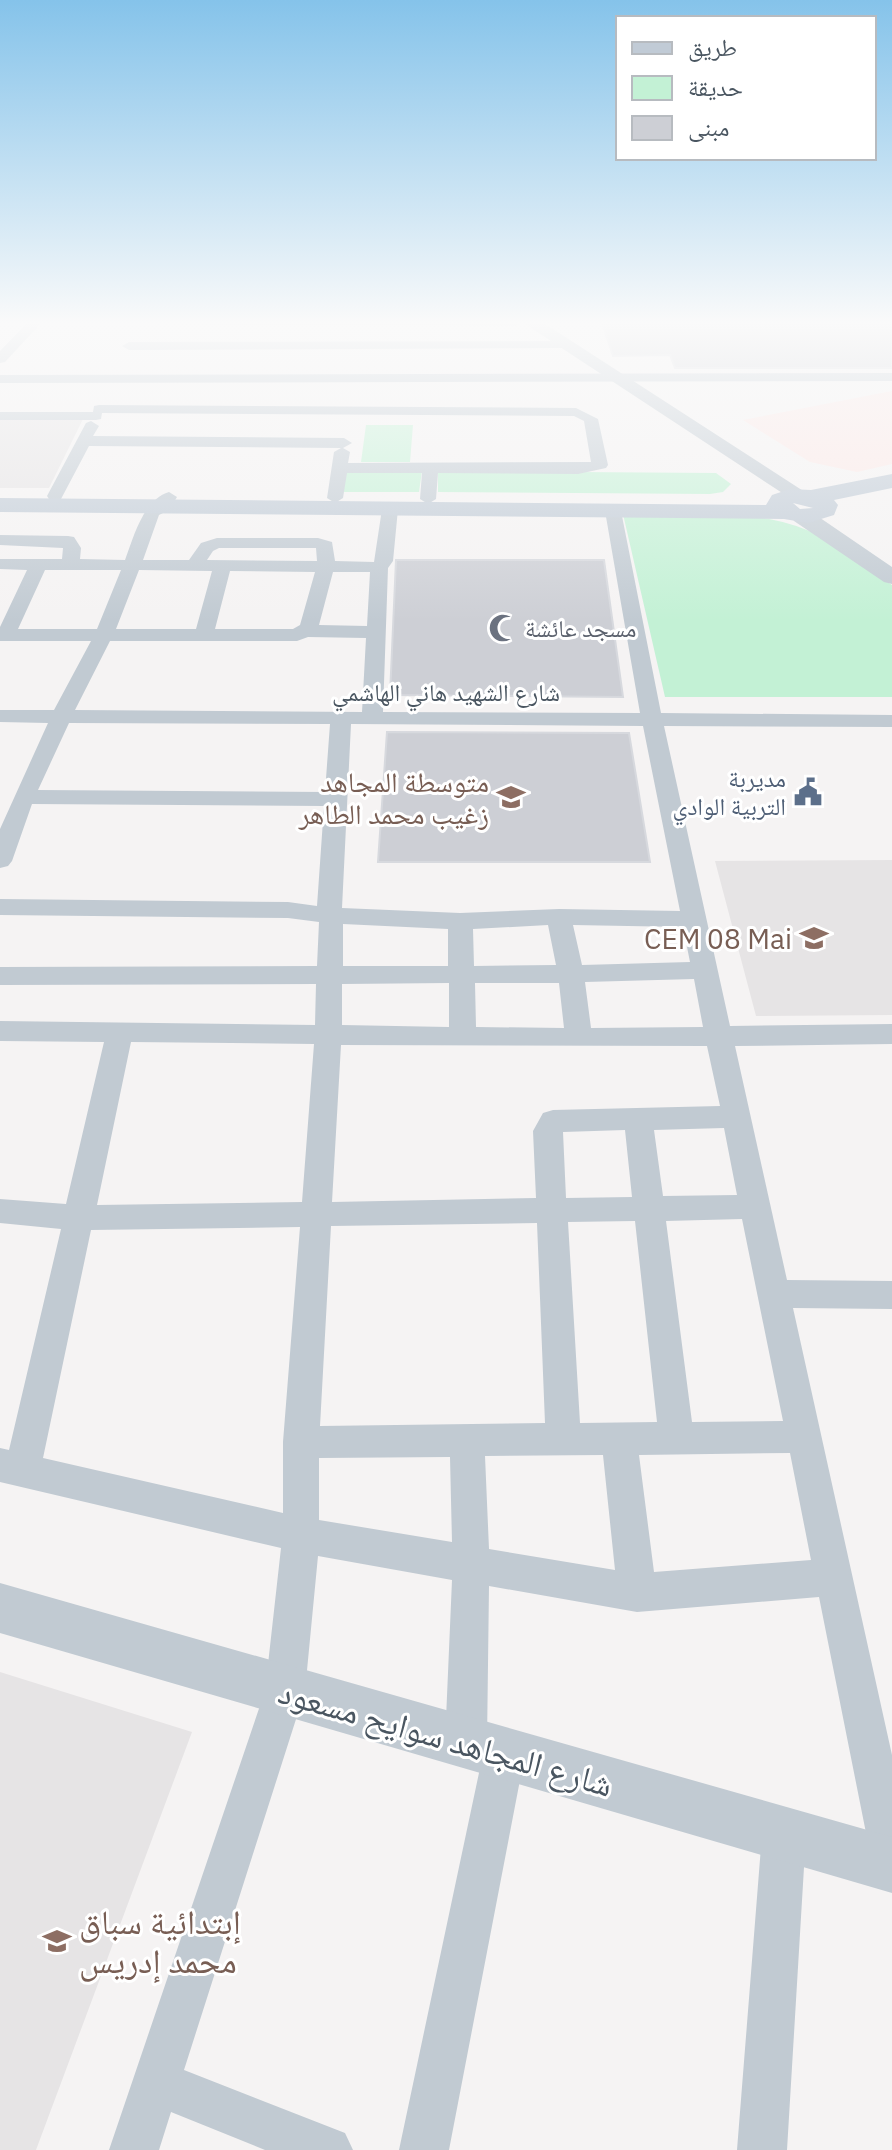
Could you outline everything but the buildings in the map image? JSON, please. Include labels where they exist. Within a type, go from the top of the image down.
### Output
[{"type":"main road","points":[[0,505],[335,498],[801,506],[892,481]]},
{"type":"main road","points":[[0,495],[155,503],[613,511],[801,506],[892,492]]},
{"type":"street","points":[[55,496],[93,420]]},
{"type":"street","points":[[335,498],[348,420]]},
{"type":"street","points":[[339,468],[578,469],[600,465],[591,420]]},
{"type":"street","points":[[664,420],[801,506],[892,558]]},
{"type":"street","points":[[677,420],[801,506],[892,577]]},
{"type":"street","points":[[83,441],[344,443]]},
{"type":"street","points":[[428,499],[430,468]]},
{"type":"street","points":[[0,861],[15,803],[104,636],[155,503]]},
{"type":"street","points":[[372,718],[379,567],[384,561],[390,509]]},
{"type":"street","points":[[613,511],[652,720],[892,1853]]},
{"type":"street","points":[[0,540],[68,541],[72,548],[71,564]]},
{"type":"street","points":[[195,565],[207,547],[213,544],[318,543],[326,546],[326,566],[306,631]]},
{"type":"street","points":[[0,564],[379,567]]},
{"type":"street","points":[[39,564],[3,635],[291,636],[306,631],[376,632]]},
{"type":"street","points":[[204,636],[222,566]]},
{"type":"street","name":"شارع الشهيد هاني الهاشمي","points":[[0,716],[892,721]]},
{"type":"street","points":[[134,2150],[285,1691],[301,1535],[301,1442],[328,1034],[329,915],[341,717]]},
{"type":"street","points":[[15,803],[336,799]]},
{"type":"street","points":[[0,907],[288,910],[460,921],[559,917],[694,919]]},
{"type":"street","points":[[559,917],[571,974],[579,1038]]},
{"type":"street","points":[[460,921],[463,1036]]},
{"type":"street","points":[[0,976],[571,974],[705,970]]},
{"type":"street","points":[[0,1031],[579,1038],[892,1034]]},
{"type":"street","points":[[120,1032],[80,1218],[12,1466],[301,1535],[637,1593],[833,1577]]},
{"type":"street","points":[[563,1441],[548,1131],[553,1121],[736,1117]]},
{"type":"street","points":[[638,1118],[677,1439]]},
{"type":"street","points":[[0,1211],[80,1218],[754,1207]]},
{"type":"street","points":[[772,1294],[892,1295]]},
{"type":"street","points":[[301,1442],[805,1437]]},
{"type":"street","points":[[619,1440],[637,1593]]},
{"type":"street","points":[[424,2150],[485,1748],[471,1564],[467,1441]]},
{"type":"street","name":"شارع المجاهد سوايح مسعود","points":[[0,1608],[892,1865]]},
{"type":"street","points":[[762,2150],[784,1834]]},
{"type":"street","points":[[157,2083],[328,2150]]},
{"type":"shaded area","points":[[0,420],[82,420],[49,488],[0,488]]},
{"type":"shaded area","points":[[744,420],[892,420],[892,464],[857,472],[810,462]]},
{"type":"shaded area","name":"CEM 08 Mai","points":[[892,860],[892,1015],[756,1016],[715,861]]},
{"type":"shaded area","name":"إبتدائية سباق محمد إدريس","points":[[0,1672],[192,1732],[36,2150],[0,2150]]},
{"type":"green space","points":[[366,425],[413,425],[410,462],[361,462]]},
{"type":"green space","points":[[346,471],[422,471],[419,492],[343,492]]},
{"type":"green space","points":[[438,471],[716,473],[731,484],[723,492],[710,494],[438,492]]},
{"type":"green space","points":[[623,514],[721,514],[770,519],[816,534],[846,551],[892,585],[892,697],[665,697]]},
{"type":"place","name":"مسجد عائشة","points":[[503,628]]},
{"type":"place","name":"مديربة التربية الوادي","points":[[808,792]]},
{"type":"place","name":"متوسطة المجاهد زغيب محمد الطاهر","points":[[511,797]]},
{"type":"place","name":"CEM 08 Mai","points":[[814,938]]},
{"type":"place","name":"إبتدائية سباق محمد إدريس","points":[[57,1941]]}]
